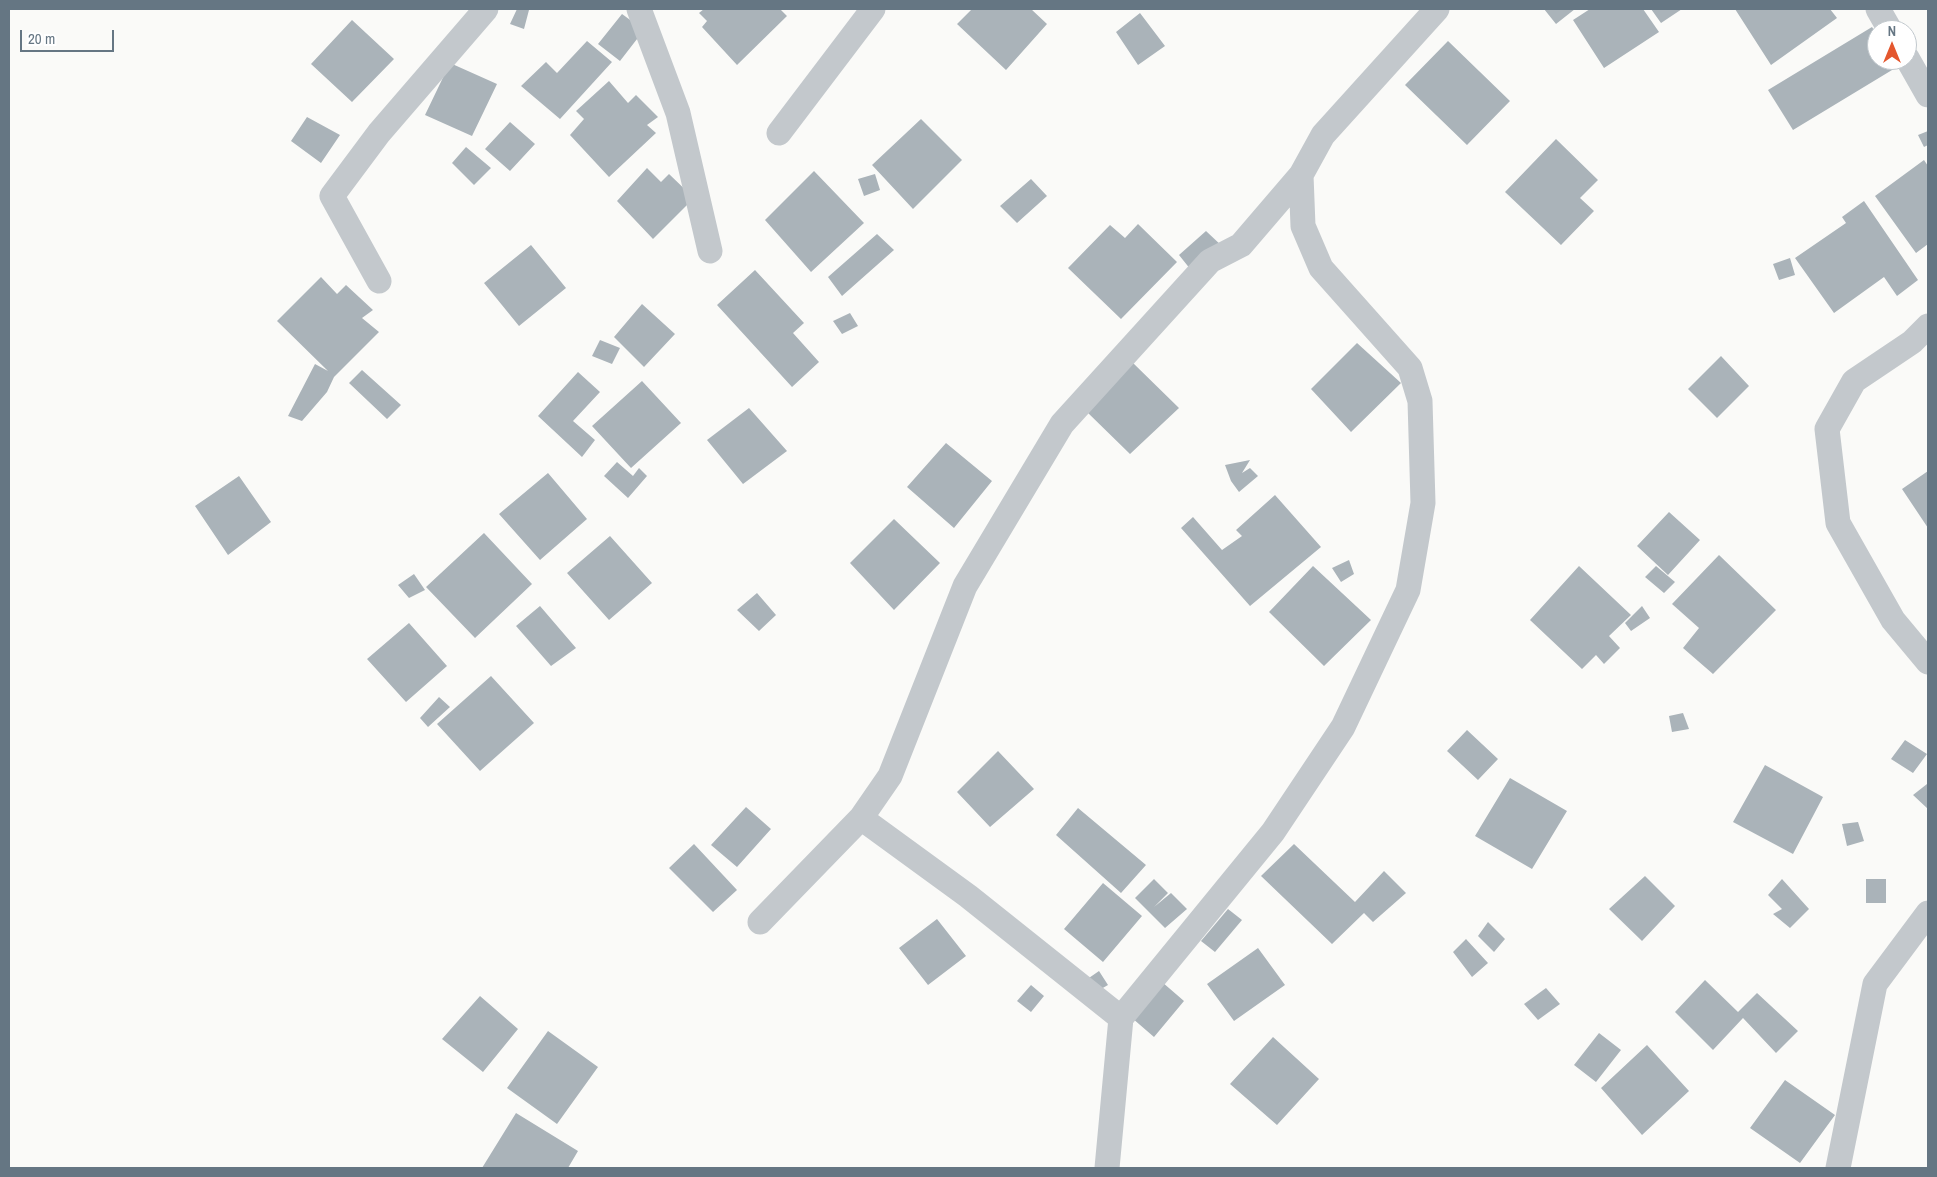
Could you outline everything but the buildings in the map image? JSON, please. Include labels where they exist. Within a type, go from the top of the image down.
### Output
[{"type":"street","points":[[379,281],[332,196],[379,133],[486,9]]},
{"type":"street","points":[[639,9],[678,113],[710,251]]},
{"type":"street","points":[[779,133],[874,9]]},
{"type":"street","points":[[760,922],[861,818],[890,776],[965,586],[1062,424],[1210,261],[1241,245],[1301,174],[1323,135],[1437,9]]},
{"type":"street","points":[[1878,9],[1884,20]]},
{"type":"street","points":[[1914,70],[1928,95]]},
{"type":"street","points":[[1107,1168],[1121,1018],[1273,832],[1343,727],[1408,590],[1424,503],[1420,401],[1410,368],[1321,268],[1303,226],[1301,174]]},
{"type":"street","points":[[1928,326],[1912,342],[1854,381],[1827,429],[1838,523],[1894,620],[1928,662]]},
{"type":"street","points":[[861,818],[968,896],[1121,1018]]},
{"type":"street","points":[[1838,1168],[1875,984],[1928,913]]}]
